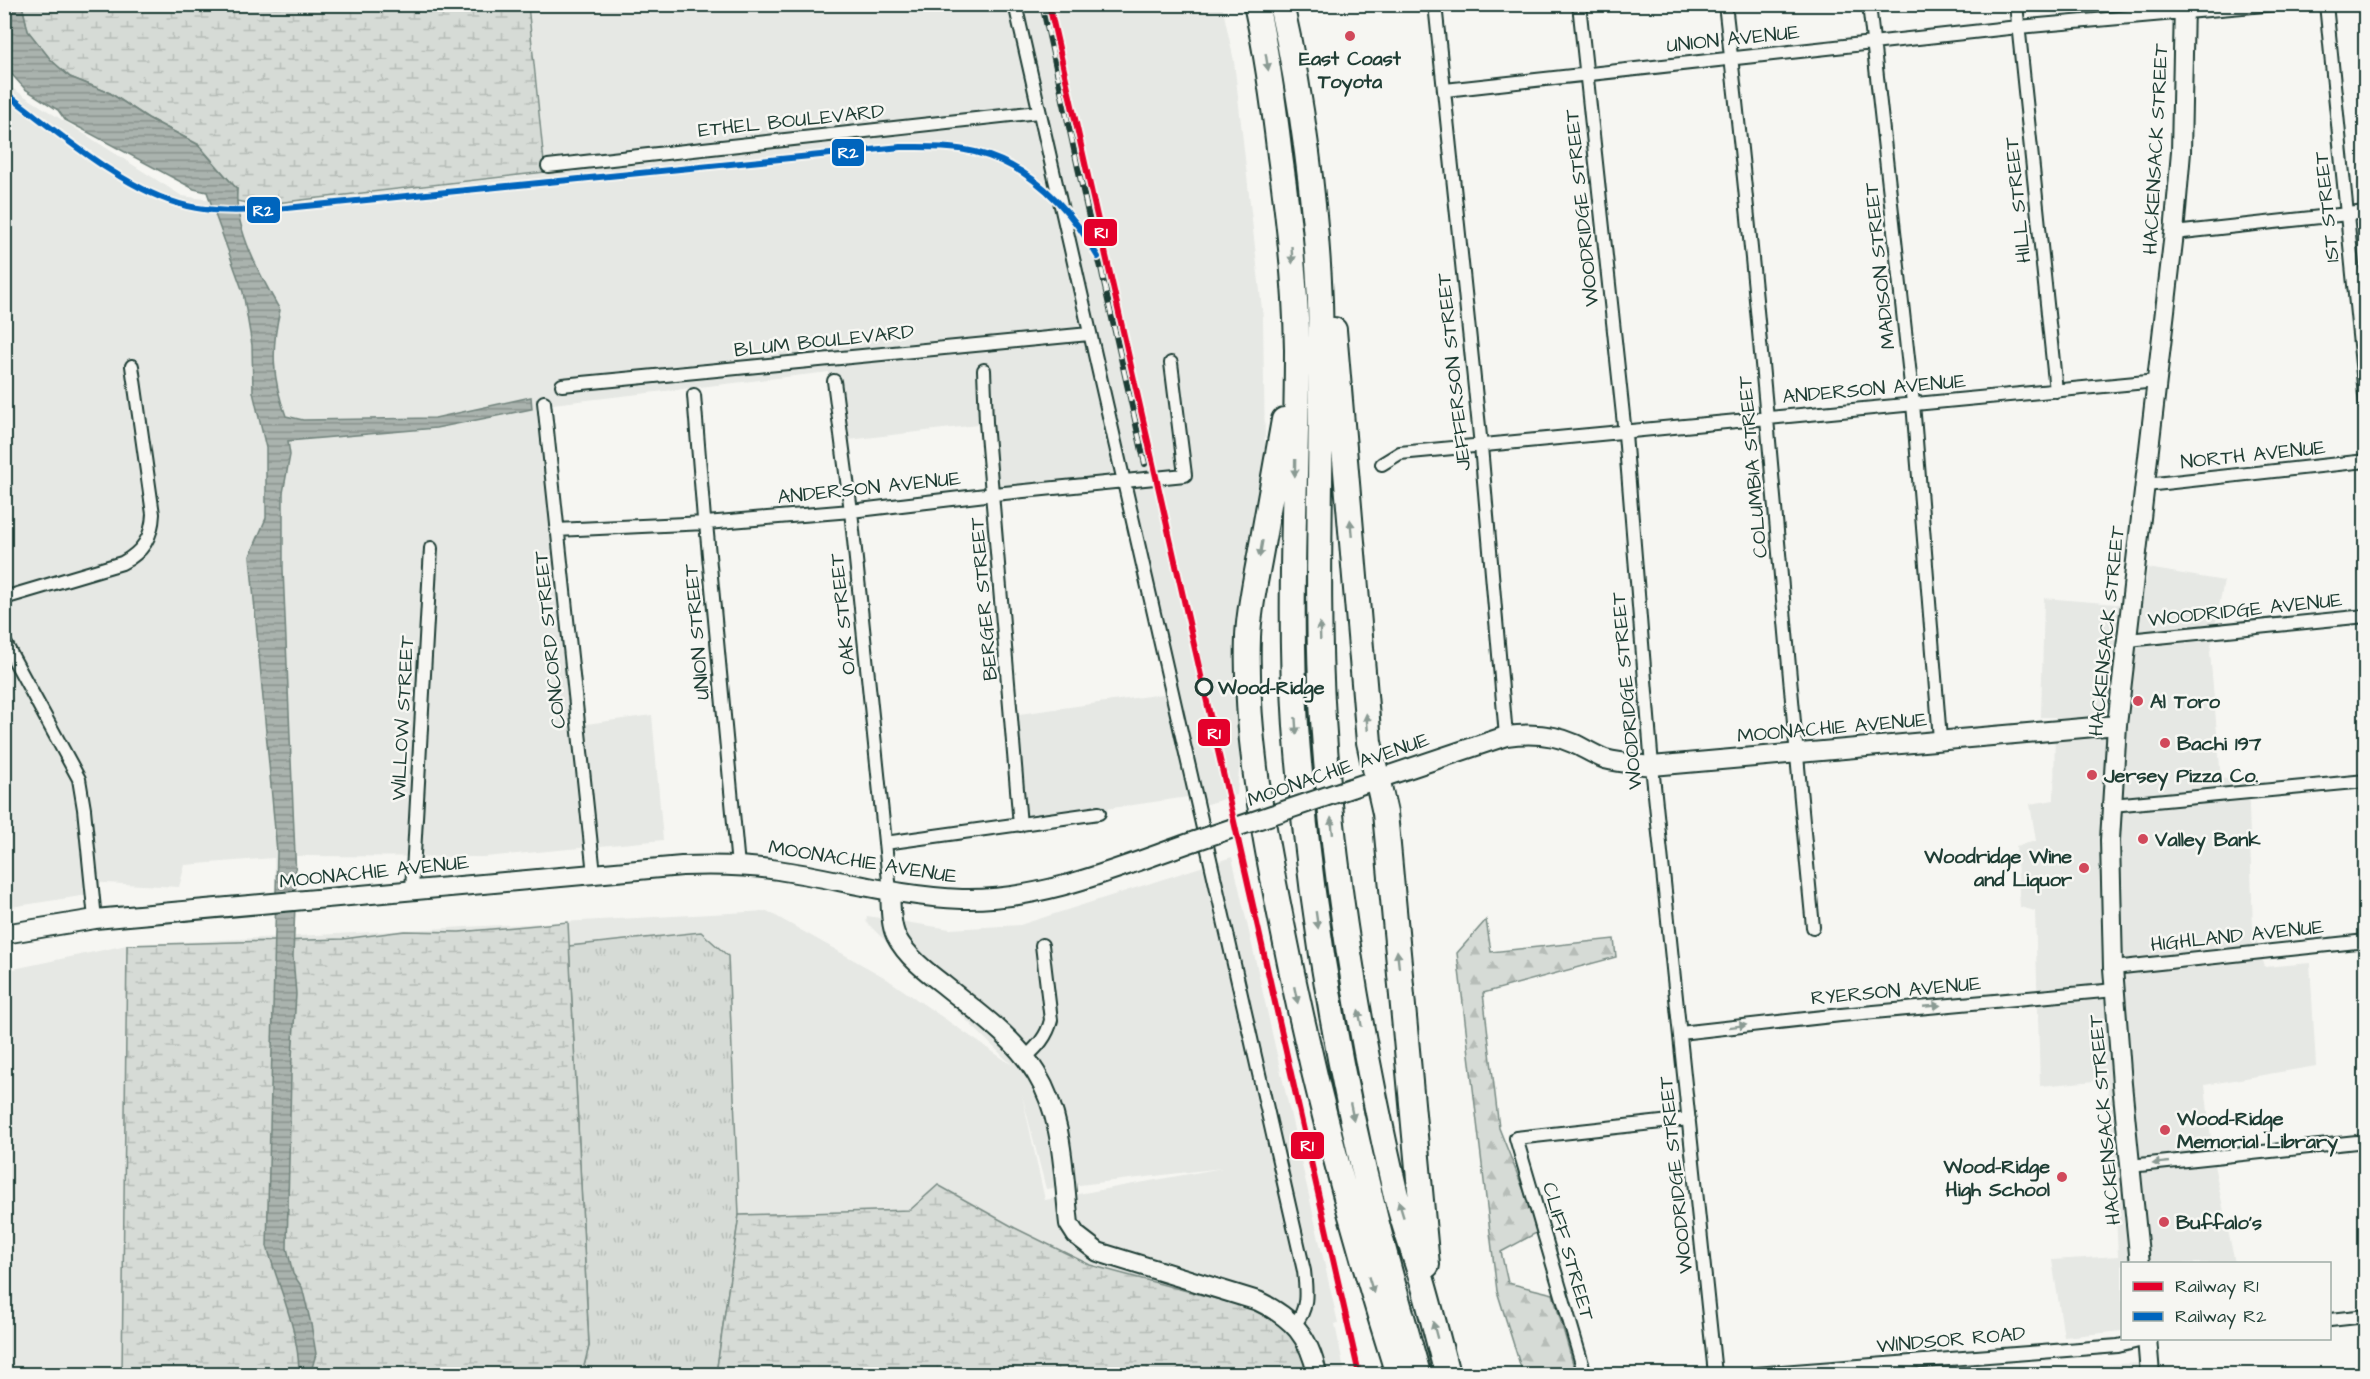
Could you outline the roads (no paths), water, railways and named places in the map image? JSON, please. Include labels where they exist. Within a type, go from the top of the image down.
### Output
[{"type":"highway","points":[[1256,4],[1273,99],[1287,203],[1297,346],[1294,649],[1296,723],[1306,836],[1318,928],[1345,1079],[1376,1219],[1418,1374]]},
{"type":"highway","points":[[1281,4],[1329,290],[1369,742],[1385,813],[1426,1241],[1427,1268],[1423,1285]]},
{"type":"highway","points":[[1306,156],[1320,299],[1319,617],[1323,717],[1332,828],[1356,996],[1371,1080],[1395,1191],[1447,1374]]},
{"type":"highway","points":[[1297,346],[1256,577],[1248,635],[1250,712],[1262,819],[1310,1062],[1354,1231],[1398,1374]]},
{"type":"main road","name":"HACKENSACK STREET","points":[[2140,1262],[2115,990],[2110,857],[2117,724],[2174,233],[2181,152],[2184,9]]},
{"type":"main road","name":"MOONACHIE AVENUE","points":[[4,934],[95,919],[682,866],[776,869],[890,891],[964,899],[1036,892],[1094,876],[1506,736],[1536,734],[1556,737],[1617,762],[1652,766],[2117,724]]},
{"type":"main road","points":[[890,891],[896,936],[905,948],[931,975],[996,1027],[1036,1072],[1053,1107],[1058,1129],[1069,1224],[1076,1235],[1098,1252],[1258,1301],[1280,1312],[1294,1324],[1307,1341],[1317,1374]]},
{"type":"main road","points":[[2148,1340],[2150,1374]]},
{"type":"street","points":[[1015,4],[1304,1271],[1306,1287],[1304,1311],[1301,1318],[1294,1324]]},
{"type":"street","name":"JEFFERSON STREET","points":[[1435,4],[1481,446],[1506,736]]},
{"type":"street","name":"WOODRIDGE STREET","points":[[1579,4],[1625,434],[1652,766],[1715,1374]]},
{"type":"street","name":"COLUMBIA STREET","points":[[1725,4],[1768,418],[1813,927]]},
{"type":"street","name":"MADISON STREET","points":[[1869,4],[1913,403],[1940,739]]},
{"type":"street","name":"HILL STREET","points":[[2016,4],[2056,391]]},
{"type":"street","name":"UNION AVENUE","points":[[1444,90],[2184,9],[2276,4]]},
{"type":"street","name":"1ST STREET","points":[[2326,4],[2366,405]]},
{"type":"street","name":"ETHEL BOULEVARD","points":[[548,166],[1038,112]]},
{"type":"street","points":[[2174,233],[2366,212]]},
{"type":"street","name":"BLUM BOULEVARD","points":[[562,385],[1089,334]]},
{"type":"street","name":"ANDERSON AVENUE","points":[[556,530],[851,511],[1185,475],[1171,363]]},
{"type":"street","points":[[4,598],[122,563],[142,549],[149,539],[153,527],[153,514],[132,366]]},
{"type":"street","name":"BERGER STREET","points":[[984,370],[986,422],[994,494],[1020,825]]},
{"type":"street","name":"OAK STREET","points":[[834,381],[851,511],[890,891]]},
{"type":"street","name":"ANDERSON AVENUE","points":[[1382,464],[1400,453],[1625,434],[1913,403],[2157,381]]},
{"type":"street","name":"UNION STREET","points":[[694,395],[738,866]]},
{"type":"street","name":"CONCORD STREET","points":[[544,402],[594,873]]},
{"type":"street","name":"NORTH AVENUE","points":[[2146,485],[2366,461]]},
{"type":"street","name":"WILLOW STREET","points":[[412,890],[431,548]]},
{"type":"street","name":"WOODRIDGE AVENUE","points":[[2128,640],[2366,616]]},
{"type":"street","points":[[4,641],[79,779],[95,919]]},
{"type":"street","points":[[2112,805],[2366,782]]},
{"type":"street","name":"MOONACHIE AVENUE","points":[[885,843],[1099,813]]},
{"type":"street","name":"HIGHLAND AVENUE","points":[[2114,968],[2366,941]]},
{"type":"street","points":[[1025,1058],[1048,1032],[1051,1020],[1042,945]]},
{"type":"street","name":"RYERSON AVENUE","points":[[1680,1033],[1841,1015],[2115,990]]},
{"type":"street","name":"CLIFF STREET","points":[[1585,1374],[1516,1138],[1689,1119]]},
{"type":"street","points":[[2130,1166],[2366,1141]]},
{"type":"street","points":[[2331,1320],[2366,1316]]},
{"type":"street","name":"WINDSOR ROAD","points":[[1754,1374],[2118,1346],[2144,1340]]},
{"type":"railway","points":[[1042,4],[1095,245]]},
{"type":"railway","points":[[4,92],[115,174],[163,198],[187,206],[216,210],[266,210],[901,147],[965,150],[1012,166],[1047,190],[1076,221],[1088,238],[1097,256],[1106,291]]},
{"type":"railway","points":[[1104,283],[1145,464]]},
{"type":"rail line","name":"R1","points":[[1049,4],[1359,1374]]},
{"type":"rail line","name":"R2","points":[[4,92],[115,174],[163,198],[187,206],[216,210],[266,210],[901,147],[966,150],[996,159],[1032,178],[1062,206],[1098,257]]},
{"type":"place","name":"East Coast Toyota","points":[[1350,36]]},
{"type":"place","name":"Wood-Ridge","points":[[1204,687]]},
{"type":"place","name":"Al Toro","points":[[2138,701]]},
{"type":"place","name":"Bachi 197","points":[[2165,743]]},
{"type":"place","name":"Jersey Pizza Co.","points":[[2092,775]]},
{"type":"place","name":"Valley Bank","points":[[2143,839]]},
{"type":"place","name":"Woodridge Wine and Liquor","points":[[2084,868]]},
{"type":"place","name":"Wood-Ridge Memorial Library","points":[[2165,1130]]},
{"type":"place","name":"Wood-Ridge High School","points":[[2062,1177]]},
{"type":"place","name":"Buffalo's","points":[[2164,1222]]}]
